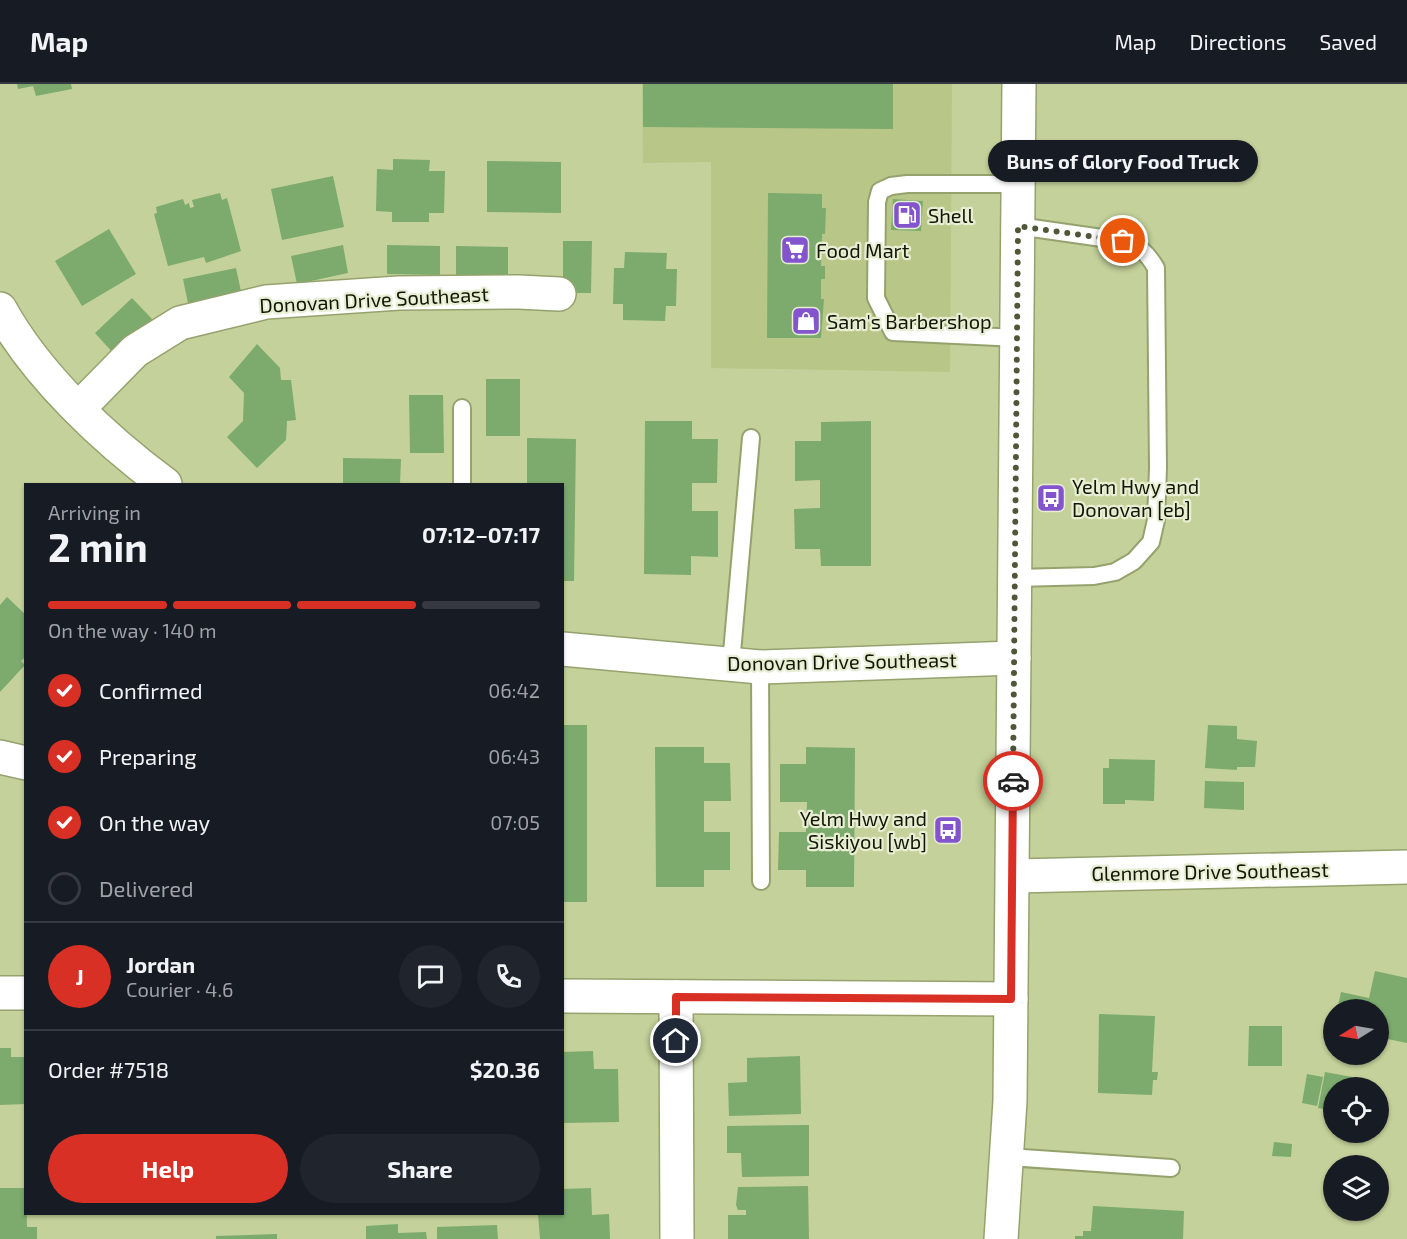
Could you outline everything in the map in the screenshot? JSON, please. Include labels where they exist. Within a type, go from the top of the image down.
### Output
[{"type":"street","points":[[1001,1239],[1006,1157],[1013,876],[1019,84]]},
{"type":"street","name":"Donovan Drive Southeast","points":[[78,410],[135,351],[180,323],[255,305],[399,293],[560,294]]},
{"type":"street","points":[[0,309],[13,333],[78,410],[164,483]]},
{"type":"street","name":"Donovan Drive Southeast","points":[[564,649],[745,665],[1014,658]]},
{"type":"street","points":[[0,758],[24,763]]},
{"type":"street","name":"Glenmore Drive Southeast","points":[[1013,876],[1407,867]]},
{"type":"street","points":[[0,993],[24,993]]},
{"type":"street","points":[[564,996],[1011,999]]},
{"type":"street","points":[[676,997],[677,1239]]},
{"type":"lane","points":[[1018,184],[907,184],[891,186],[880,191],[877,202],[876,298],[893,332],[1018,338]]},
{"type":"lane","points":[[1015,578],[1094,576],[1115,572],[1134,561],[1151,542],[1156,520],[1158,468],[1156,268],[1147,253],[1136,245],[1123,241],[1018,226]]},
{"type":"lane","points":[[462,408],[462,483]]},
{"type":"lane","points":[[750,438],[745,665],[761,881]]},
{"type":"lane","points":[[1006,1157],[1171,1168]]},
{"type":"shaded area","points":[[642,84],[952,84],[950,372],[711,368],[711,162],[643,163]]},
{"type":"building","points":[[17,84],[71,84],[72,89],[36,96],[33,86],[18,89]]},
{"type":"building","points":[[643,84],[893,84],[893,129],[643,127]]},
{"type":"building","points":[[393,159],[430,160],[429,171],[445,171],[444,213],[429,213],[429,222],[392,222],[392,212],[376,211],[377,169],[393,170]]},
{"type":"building","points":[[487,161],[561,162],[561,213],[487,212]]},
{"type":"building","points":[[333,176],[344,227],[282,240],[271,189]]},
{"type":"building","points":[[220,193],[222,200],[227,198],[241,251],[206,263],[204,257],[168,266],[154,214],[157,213],[156,207],[183,199],[185,205],[189,203],[190,208],[194,207],[192,200]]},
{"type":"building","name":"Food Mart","points":[[768,193],[822,194],[822,208],[826,208],[825,234],[822,234],[821,266],[825,266],[825,279],[821,279],[821,299],[824,299],[821,338],[767,338]]},
{"type":"building","name":"Shell","points":[[893,199],[923,201],[921,231],[891,230]]},
{"type":"building","points":[[109,229],[136,274],[82,306],[55,261]]},
{"type":"building","points":[[563,241],[592,241],[591,293],[563,293]]},
{"type":"building","points":[[343,245],[348,273],[297,284],[291,256]]},
{"type":"building","points":[[387,245],[440,246],[440,275],[387,274]]},
{"type":"building","points":[[456,246],[508,247],[508,276],[456,275]]},
{"type":"building","points":[[625,252],[667,253],[666,269],[677,269],[676,306],[666,306],[665,321],[623,320],[623,304],[613,304],[614,268],[624,268]]},
{"type":"building","points":[[236,268],[242,296],[189,308],[183,279]]},
{"type":"building","points":[[132,298],[152,319],[114,354],[95,333]]},
{"type":"building","points":[[257,344],[280,368],[281,380],[291,380],[296,420],[287,421],[286,440],[257,468],[227,437],[243,421],[244,393],[229,377]]},
{"type":"building","points":[[486,379],[520,379],[520,436],[486,436]]},
{"type":"building","points":[[409,395],[443,395],[444,453],[410,453]]},
{"type":"building","points":[[645,421],[692,421],[692,439],[718,439],[717,483],[692,483],[692,511],[718,511],[718,557],[691,556],[691,575],[644,574]]},
{"type":"building","points":[[871,421],[871,566],[821,566],[820,549],[795,549],[794,509],[820,508],[820,480],[795,481],[795,441],[821,441],[821,422]]},
{"type":"building","points":[[527,438],[576,439],[574,581],[564,581],[564,483],[527,483]]},
{"type":"building","points":[[343,458],[401,459],[400,483],[343,483]]},
{"type":"building","points":[[7,597],[24,613],[24,659],[21,661],[24,666],[0,692],[0,605]]},
{"type":"building","points":[[564,725],[587,725],[587,902],[564,902]]},
{"type":"building","points":[[1208,725],[1237,726],[1237,739],[1257,741],[1255,767],[1237,767],[1237,770],[1205,768]]},
{"type":"building","points":[[655,747],[704,747],[704,763],[730,763],[731,801],[704,801],[704,832],[730,832],[730,870],[704,870],[704,887],[656,887]]},
{"type":"building","points":[[806,747],[855,748],[854,887],[806,887],[806,870],[778,870],[779,832],[806,832],[807,802],[780,802],[780,764],[806,764]]},
{"type":"building","points":[[1109,759],[1155,760],[1154,801],[1125,800],[1125,804],[1103,804],[1103,768],[1109,768]]},
{"type":"building","points":[[1205,781],[1244,782],[1244,810],[1204,808]]},
{"type":"building","points":[[1375,971],[1407,978],[1407,1043],[1389,1039],[1389,999],[1339,999],[1341,992],[1369,998]]},
{"type":"building","points":[[1099,1014],[1155,1016],[1152,1072],[1158,1072],[1157,1080],[1153,1080],[1152,1095],[1098,1093]]},
{"type":"building","points":[[1249,1026],[1282,1026],[1282,1066],[1248,1066]]},
{"type":"building","points":[[0,1048],[11,1048],[11,1057],[24,1057],[24,1104],[0,1105]]},
{"type":"building","points":[[593,1051],[594,1069],[618,1069],[619,1122],[564,1123],[564,1052]]},
{"type":"building","points":[[800,1056],[801,1114],[729,1116],[728,1083],[747,1082],[747,1058]]},
{"type":"building","points":[[1325,1072],[1352,1077],[1324,1077]]},
{"type":"building","points":[[1307,1074],[1323,1077],[1317,1106],[1302,1103]]},
{"type":"building","points":[[1323,1082],[1323,1109],[1318,1108]]},
{"type":"building","points":[[809,1125],[809,1176],[742,1177],[741,1153],[727,1153],[727,1126]]},
{"type":"building","points":[[1274,1142],[1292,1144],[1291,1157],[1272,1156]]},
{"type":"building","points":[[808,1186],[809,1239],[728,1239],[728,1215],[746,1215],[746,1210],[738,1210],[736,1205],[738,1187]]},
{"type":"building","points":[[0,1188],[24,1188],[24,1215],[27,1215],[27,1227],[37,1227],[37,1239],[0,1239]]},
{"type":"building","points":[[591,1188],[592,1215],[609,1214],[610,1239],[540,1239],[538,1215],[564,1215],[564,1189]]},
{"type":"building","points":[[1093,1206],[1184,1211],[1183,1239],[1075,1239],[1075,1236],[1083,1236],[1083,1231],[1091,1231]]},
{"type":"building","points":[[398,1224],[398,1233],[426,1232],[427,1239],[366,1239],[366,1226]]},
{"type":"building","points":[[497,1225],[498,1239],[437,1239],[437,1227]]},
{"type":"building","points":[[277,1234],[277,1239],[216,1239],[216,1236]]},
{"type":"way so far","points":[[1013,781],[1018,226],[1123,241]]},
{"type":"place","name":"Shell","points":[[907,215]]},
{"type":"place","name":"Buns of Glory Food Truck","points":[[1123,241]]},
{"type":"place","name":"Food Mart","points":[[795,250]]},
{"type":"place","name":"Sam's Barbershop","points":[[806,321]]},
{"type":"place","name":"Yelm Hwy and Donovan [eb]","points":[[1051,498]]},
{"type":"place","name":"Yelm Hwy and Siskiyou [wb]","points":[[948,830]]},
{"type":"route","points":[[676,1041],[676,997],[1011,999],[1013,781]]}]
